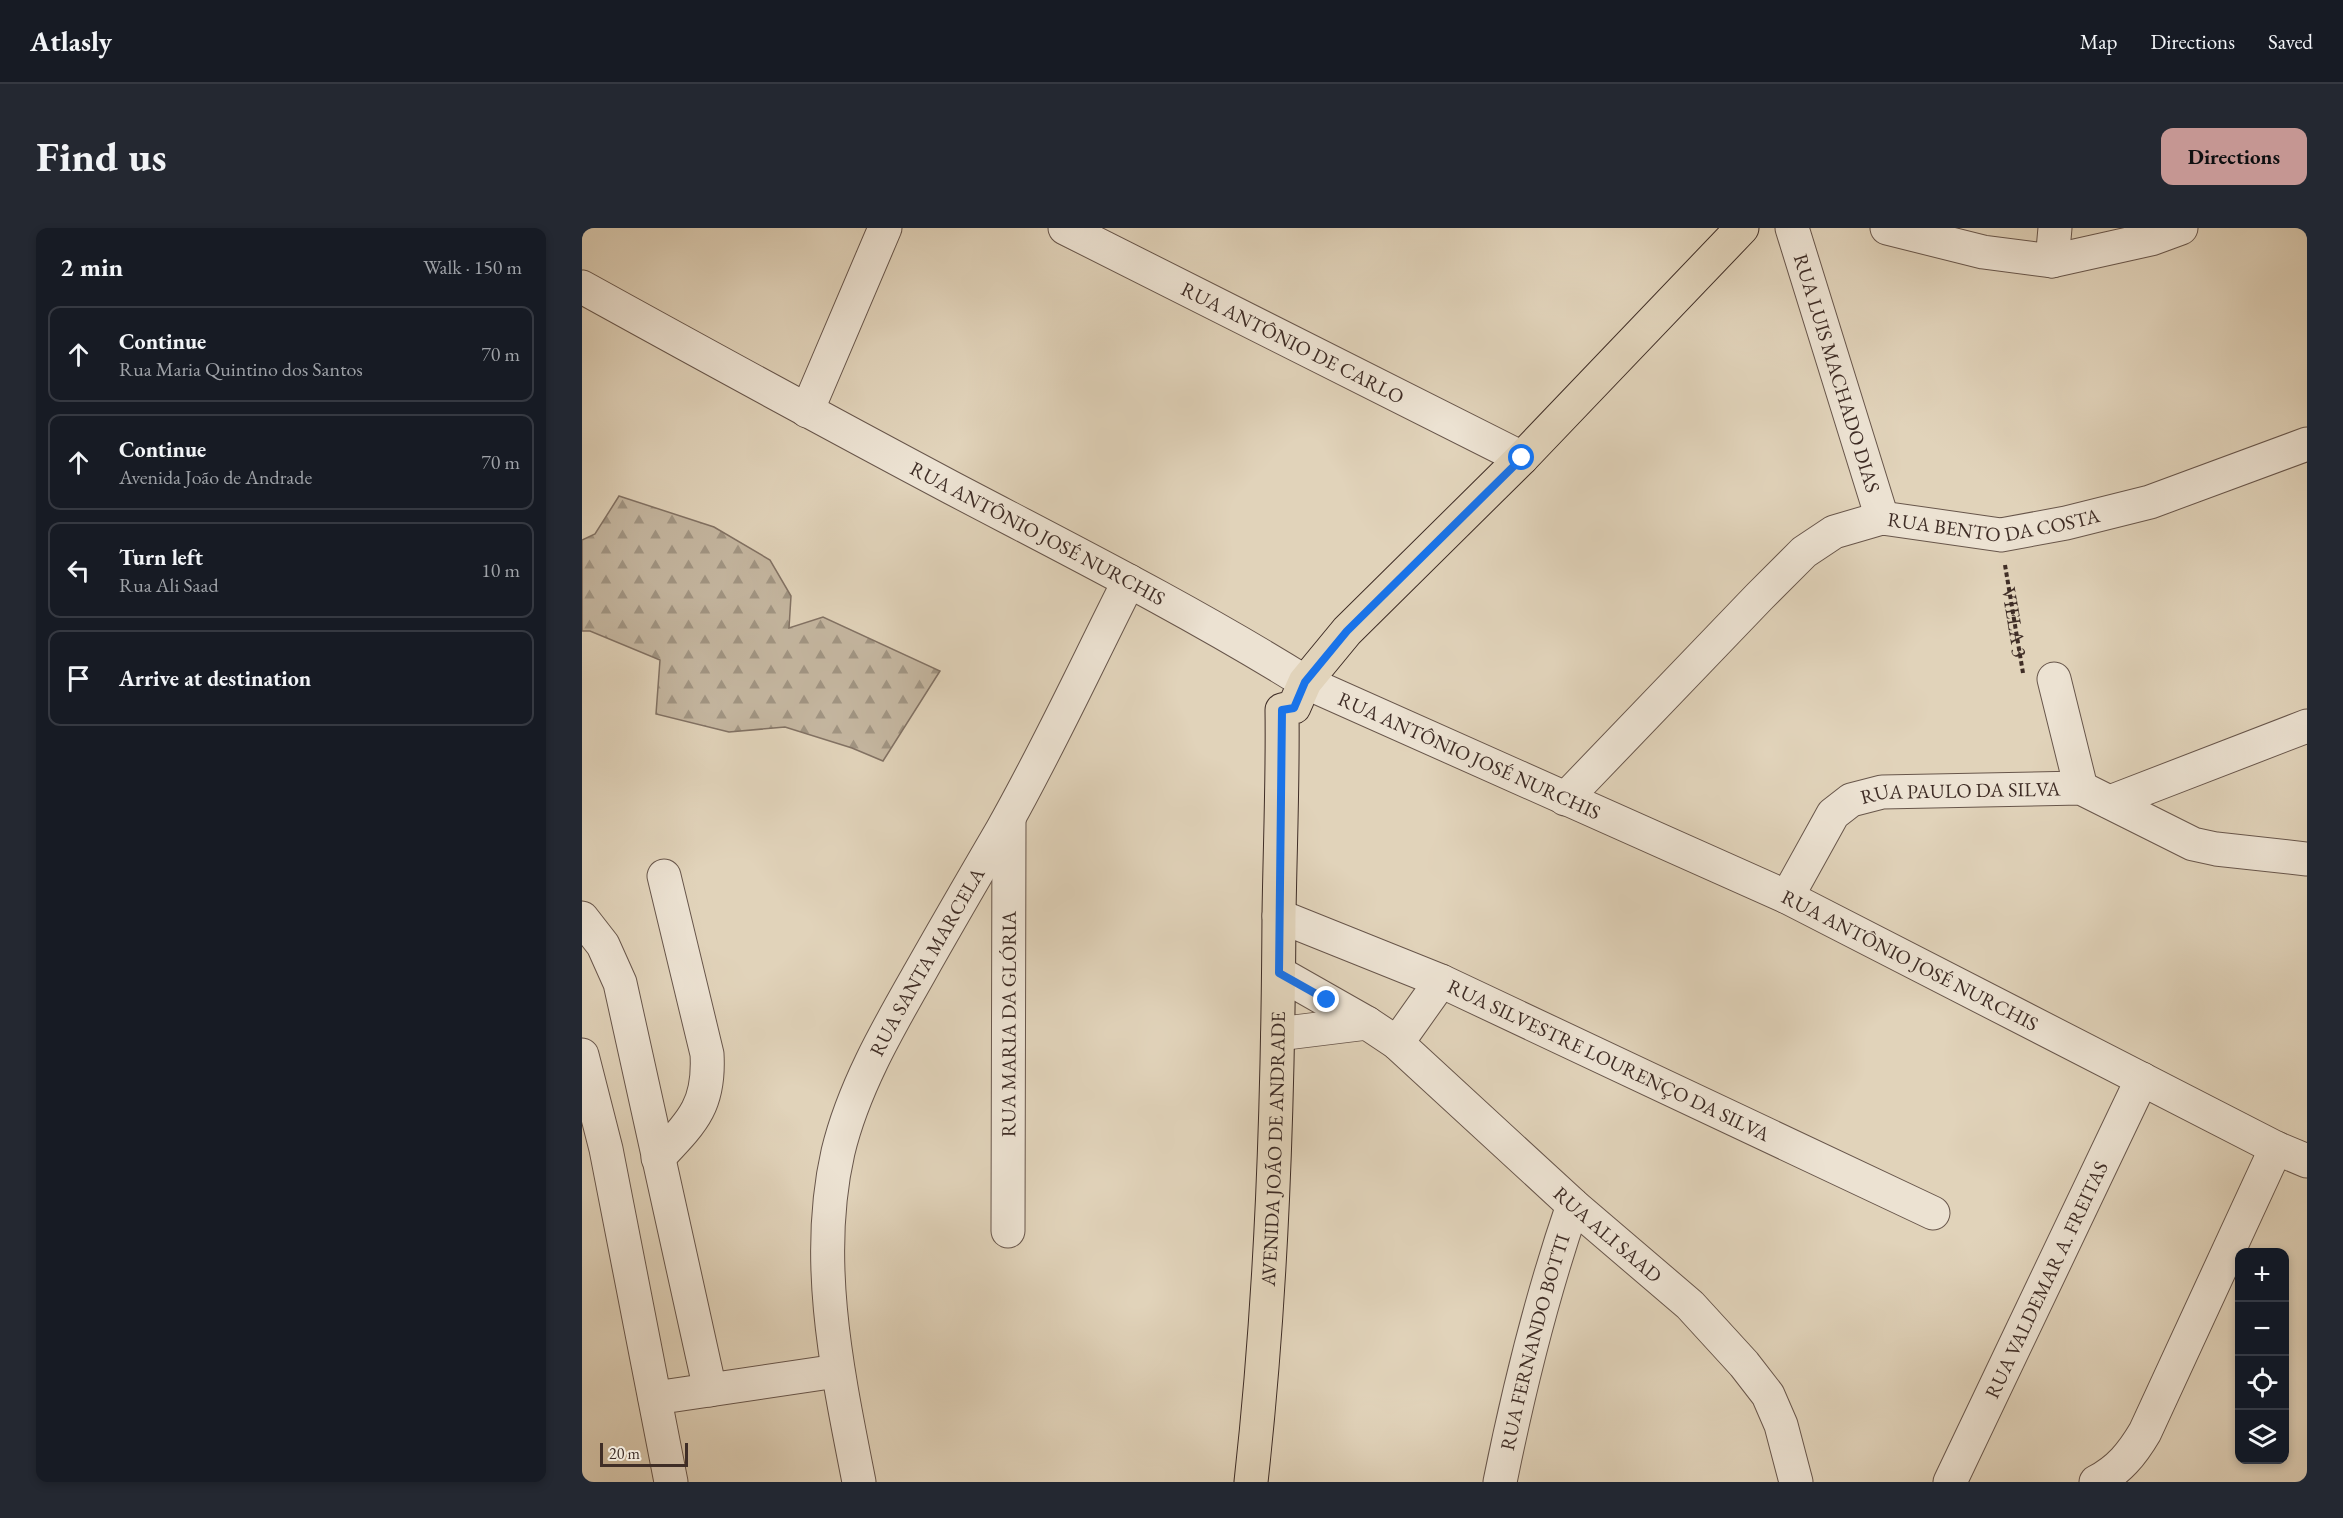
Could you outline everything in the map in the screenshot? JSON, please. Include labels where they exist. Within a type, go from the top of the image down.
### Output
[{"type":"main road","points":[[1305,682],[1347,631],[1522,458],[1742,228]]},
{"type":"main road","name":"AVENIDA JOÃO DE ANDRADE","points":[[1251,1482],[1270,1280],[1283,797],[1282,710],[1294,708],[1305,682]]},
{"type":"street","points":[[807,411],[885,228]]},
{"type":"street","name":"RUA ANTÔNIO DE CARLO","points":[[1065,228],[1522,458]]},
{"type":"street","name":"RUA LUIS MACHADO DIAS","points":[[1792,228],[1882,518]]},
{"type":"street","points":[[1887,228],[1983,252],[2052,261],[2151,239],[2181,228]]},
{"type":"street","points":[[2052,261],[2055,228]]},
{"type":"street","name":"RUA ANTÔNIO JOSÉ NURCHIS","points":[[582,286],[807,411],[1129,581],[1260,654],[1305,682],[1787,897],[2142,1080],[2276,1148],[2307,1161]]},
{"type":"street","name":"RUA BENTO DA COSTA","points":[[1565,799],[1804,552],[1834,532],[1882,518],[2001,535],[2066,523],[2151,502],[2307,444]]},
{"type":"street","name":"RUA SANTA MARCELA","points":[[859,1482],[837,1371],[829,1296],[831,1199],[838,1152],[850,1110],[882,1041],[1009,816],[1129,581]]},
{"type":"street","points":[[2054,679],[2096,796],[2193,844],[2216,849],[2307,859]]},
{"type":"street","name":"RUA PAULO DA SILVA","points":[[1787,897],[1833,814],[1851,800],[1882,792],[2096,796],[2307,726]]},
{"type":"street","name":"RUA MARIA DA GLÓRIA","points":[[1008,1231],[1009,816]]},
{"type":"street","points":[[658,1158],[698,1111],[708,1083],[707,1054],[664,876]]},
{"type":"street","name":"RUA SILVESTRE LOURENÇO DA SILVA","points":[[1280,916],[1441,981],[1933,1213]]},
{"type":"street","points":[[582,918],[603,945],[620,983],[710,1390]]},
{"type":"street","name":"RUA ALI SAAD","points":[[1279,973],[1367,1023],[1397,1043],[1573,1204],[1690,1305],[1744,1364],[1768,1395],[1781,1425],[1796,1482]]},
{"type":"street","points":[[1397,1043],[1441,981]]},
{"type":"street","points":[[1278,1034],[1367,1023]]},
{"type":"street","points":[[582,1055],[606,1149],[671,1482]]},
{"type":"street","name":"RUA VALDEMAR A. FREITAS","points":[[1950,1482],[2142,1080]]},
{"type":"street","points":[[2096,1482],[2107,1476],[2132,1454],[2145,1432],[2276,1148]]},
{"type":"street","name":"RUA FERNANDO BOTTI","points":[[1500,1482],[1515,1406],[1538,1314],[1573,1204]]},
{"type":"street","points":[[655,1398],[837,1371]]},
{"type":"path","name":"VIELA 3","points":[[2001,535],[2020,663],[2025,679],[2054,679]]},
{"type":"green space","points":[[619,496],[714,527],[770,560],[791,596],[789,628],[823,617],[940,671],[883,761],[852,748],[785,727],[729,732],[656,714],[660,660],[590,631],[582,631],[582,540],[595,534]]},
{"type":"route","points":[[1327,1000],[1279,973],[1283,797],[1282,710],[1294,708],[1305,682],[1347,631],[1522,458]]}]
